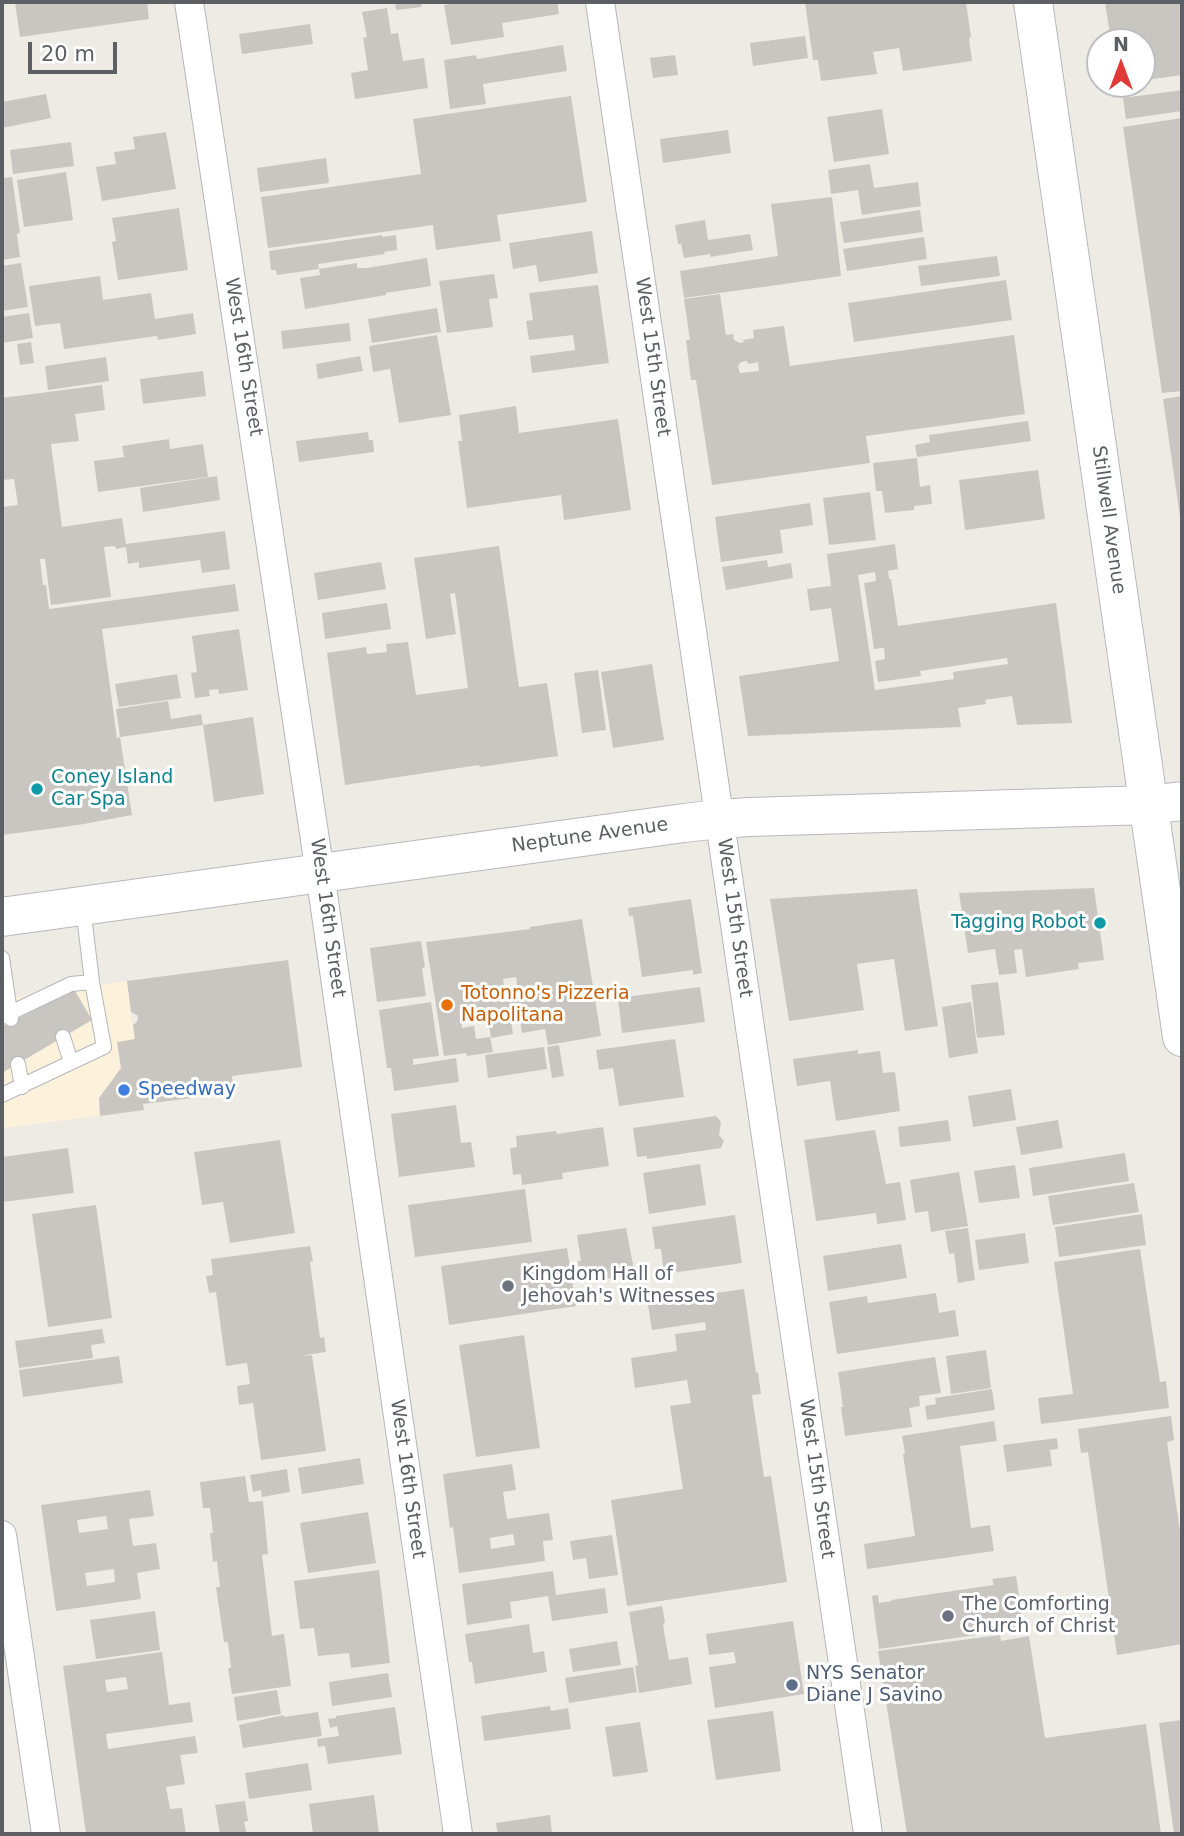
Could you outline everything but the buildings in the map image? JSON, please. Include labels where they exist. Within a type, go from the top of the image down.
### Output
[{"type":"main road","name":"Stillwell Avenue","points":[[1033,2],[1166,803],[1182,1037]]},
{"type":"main road","name":"Neptune Avenue","points":[[2,918],[719,819],[1166,803]]},
{"type":"street","name":"West 16th Street","points":[[189,2],[320,873],[458,1834]]},
{"type":"street","name":"West 15th Street","points":[[600,2],[868,1834]]},
{"type":"street","points":[[2,1535],[46,1834]]},
{"type":"lane","points":[[2,1095],[104,1046],[92,982],[83,906]]},
{"type":"lane","points":[[2,958],[8,1017],[51,998],[71,984],[92,982]]},
{"type":"lane","points":[[63,1037],[71,1062]]},
{"type":"lane","points":[[18,1064],[22,1087]]},
{"type":"shaded area","points":[[127,981],[144,1110],[2,1128],[2,1000]]},
{"type":"place","name":"Coney Island Car Spa","points":[[37,789]]},
{"type":"place","name":"Tagging Robot","points":[[1100,923]]},
{"type":"place","name":"Totonno's Pizzeria Napolitana","points":[[447,1005]]},
{"type":"place","name":"Speedway","points":[[124,1090]]},
{"type":"place","name":"Kingdom Hall of Jehovah's Witnesses","points":[[508,1286]]},
{"type":"place","name":"The Comforting Church of Christ","points":[[948,1616]]},
{"type":"place","name":"NYS Senator Diane J Savino","points":[[792,1685]]}]
